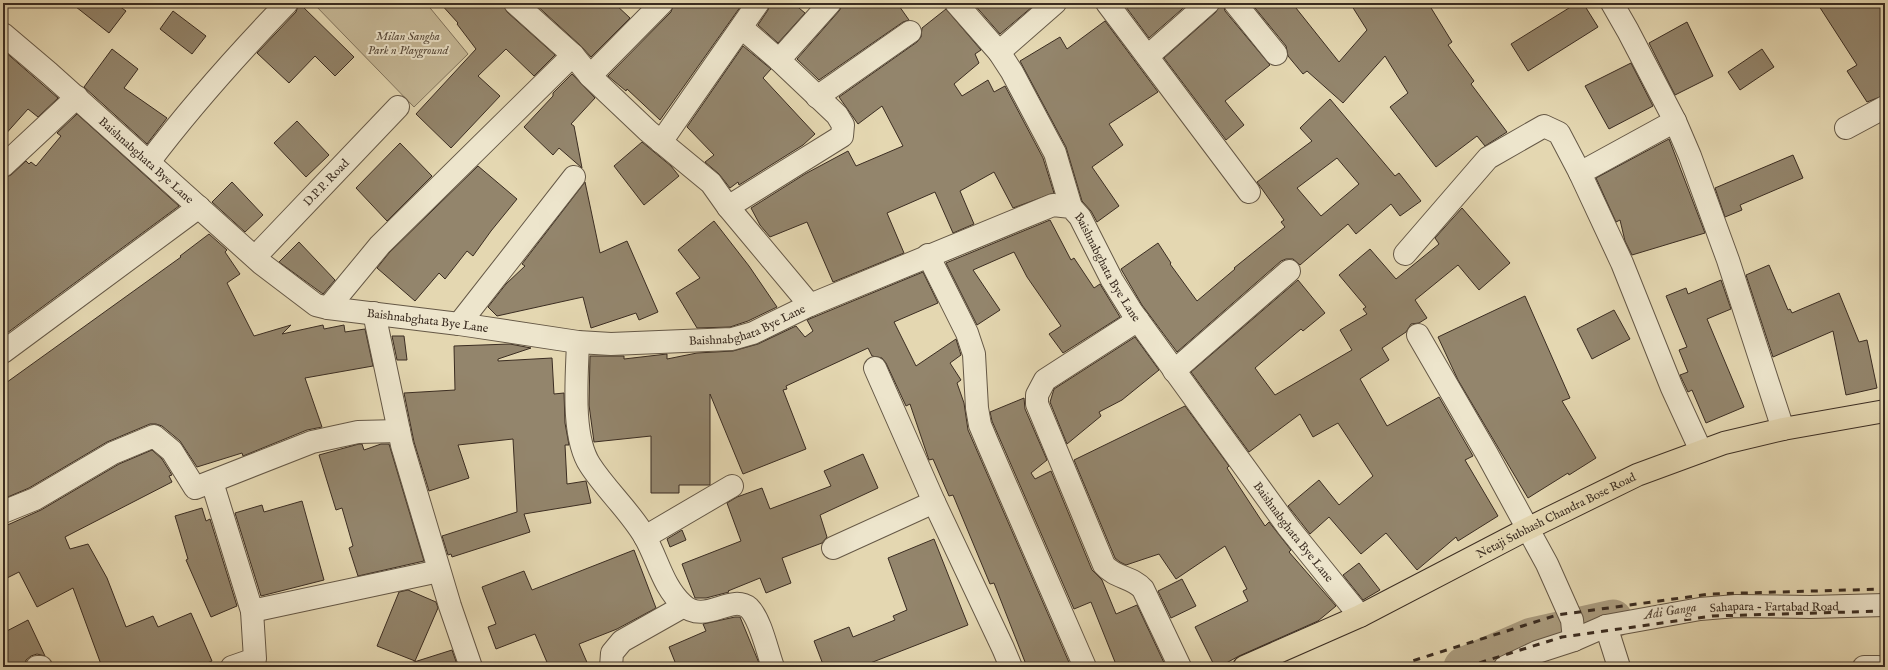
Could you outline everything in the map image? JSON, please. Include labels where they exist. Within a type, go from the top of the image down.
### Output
[{"type":"main road","name":"Netaji Subhash Chandra Bose Road","points":[[1244,667],[1360,616],[1529,528],[1637,475],[1724,443],[1783,429],[1885,411]]},
{"type":"street","points":[[149,162],[192,106],[233,59],[287,3]]},
{"type":"street","points":[[515,3],[573,55],[590,76],[661,142],[711,183],[728,207],[810,305]]},
{"type":"street","points":[[590,76],[662,3]]},
{"type":"street","points":[[661,142],[758,3]]},
{"type":"street","points":[[780,60],[830,3]]},
{"type":"street","points":[[956,3],[999,52],[1012,72],[1055,153],[1071,207]]},
{"type":"street","points":[[999,52],[1055,3]]},
{"type":"street","points":[[1107,3],[1249,192]]},
{"type":"street","points":[[1148,56],[1208,3]]},
{"type":"street","points":[[1235,3],[1276,54]]},
{"type":"street","points":[[1614,4],[1675,121],[1690,156],[1728,260],[1783,429]]},
{"type":"street","points":[[728,207],[842,136],[842,125],[837,115],[780,60],[742,28]]},
{"type":"street","points":[[818,97],[910,32]]},
{"type":"street","name":"Baishnabghata Bye Lane","points":[[3,34],[77,97],[255,258],[316,305],[328,308],[459,324],[578,342],[611,344],[732,339],[753,333],[810,305],[928,255],[1053,205],[1071,207],[1080,217],[1112,280],[1174,371],[1288,527],[1360,616]]},
{"type":"street","points":[[328,308],[380,245],[573,55]]},
{"type":"street","points":[[3,166],[77,97]]},
{"type":"street","name":"D.P.P. Road","points":[[255,258],[398,107]]},
{"type":"street","points":[[1846,128],[1885,107]]},
{"type":"street","points":[[1580,173],[1675,121]]},
{"type":"street","points":[[1405,254],[1488,158],[1544,126],[1559,133],[1580,173],[1622,263],[1672,388],[1701,451]]},
{"type":"street","points":[[459,324],[574,177]]},
{"type":"street","points":[[3,352],[199,207]]},
{"type":"street","points":[[928,255],[970,340],[974,354],[977,408],[980,425],[1085,667]]},
{"type":"street","points":[[1174,371],[1289,271]]},
{"type":"street","points":[[374,313],[399,431],[439,571],[471,667]]},
{"type":"street","points":[[1138,320],[1045,380],[1037,395],[1037,404],[1104,565],[1114,574],[1133,580],[1144,589],[1180,667]]},
{"type":"street","points":[[1418,335],[1529,528],[1548,564],[1572,620],[1574,640]]},
{"type":"street","points":[[578,342],[577,398],[579,438],[589,464],[645,537],[668,588],[684,606],[699,613],[737,603],[748,608],[757,620],[773,667]]},
{"type":"street","points":[[875,368],[934,502],[1011,667]]},
{"type":"street","points":[[3,512],[35,499],[113,453],[154,436],[172,451],[195,488],[312,442],[358,432],[399,431]]},
{"type":"street","points":[[212,482],[252,611],[255,659],[232,667]]},
{"type":"street","points":[[645,537],[732,486]]},
{"type":"street","points":[[833,548],[934,502]]},
{"type":"street","points":[[252,611],[439,571]]},
{"type":"street","name":"Sahapara - Fartabad Road","points":[[1505,667],[1537,652],[1574,640],[1606,626],[1700,609],[1736,606],[1885,605]]},
{"type":"street","points":[[611,667],[612,654],[622,641],[684,606]]},
{"type":"street","points":[[1606,626],[1619,667]]},
{"type":"street","points":[[36,667],[41,667]]},
{"type":"street","points":[[1864,667],[1878,667]]},
{"type":"green space","name":"Milan Sangha Park n Playground","points":[[313,3],[426,3],[468,54],[414,107]]},
{"type":"building","points":[[71,3],[115,3],[126,11],[109,33]]},
{"type":"building","points":[[299,3],[354,57],[335,76],[315,56],[289,83],[257,53],[296,12]]},
{"type":"building","points":[[440,3],[503,3],[507,12],[555,55],[534,76],[506,49],[478,76],[500,96],[451,148],[416,114],[476,49],[457,24],[458,23]]},
{"type":"building","points":[[534,3],[614,3],[630,18],[591,57]]},
{"type":"building","points":[[674,3],[743,3],[660,120],[627,89],[626,91],[608,76],[671,12]]},
{"type":"building","points":[[770,3],[793,3],[805,13],[778,43],[758,25],[768,10]]},
{"type":"building","points":[[844,3],[897,3],[909,20],[903,22],[819,80],[797,59],[839,11]]},
{"type":"building","points":[[973,3],[1029,3],[1032,7],[1000,34]]},
{"type":"building","points":[[1123,3],[1189,3],[1149,38]]},
{"type":"building","points":[[1220,3],[1223,3],[1225,11],[1270,65],[1225,101],[1244,125],[1226,140],[1164,58],[1216,12]]},
{"type":"building","points":[[1251,3],[1292,3],[1339,62],[1367,30],[1350,3],[1428,3],[1452,42],[1448,45],[1474,81],[1471,84],[1507,132],[1485,146],[1477,136],[1436,167],[1390,107],[1408,93],[1385,56],[1343,103],[1307,71],[1303,74],[1288,56],[1286,46]]},
{"type":"building","points":[[1577,3],[1583,3],[1598,27],[1528,71],[1511,44]]},
{"type":"building","points":[[1817,3],[1885,3],[1885,95],[1867,102],[1847,71],[1857,65]]},
{"type":"building","points":[[946,9],[981,50],[975,54],[979,63],[954,84],[962,96],[988,80],[994,92],[1005,86],[1043,158],[1054,193],[1013,208],[994,172],[960,191],[974,224],[953,233],[935,192],[887,213],[904,253],[833,282],[807,222],[770,237],[760,225],[751,208],[805,174],[848,151],[856,166],[903,146],[882,106],[858,124],[839,97],[917,42],[921,37],[922,28]]},
{"type":"building","points":[[173,11],[206,36],[192,54],[160,29]]},
{"type":"building","points":[[1105,21],[1158,92],[1109,124],[1123,145],[1092,167],[1119,206],[1097,222],[1091,211],[1082,201],[1066,147],[1020,61],[1060,37],[1067,49]]},
{"type":"building","points":[[1687,22],[1713,76],[1675,95],[1649,43]]},
{"type":"building","points":[[743,46],[771,69],[763,78],[815,134],[803,145],[739,185],[738,182],[730,188],[719,174],[705,162],[714,155],[687,127]]},
{"type":"building","points":[[112,49],[138,69],[124,88],[167,118],[147,144],[84,87]]},
{"type":"building","points":[[1762,49],[1774,67],[1740,90],[1728,72]]},
{"type":"building","points":[[3,50],[58,98],[38,117],[28,109],[3,137]]},
{"type":"building","points":[[1631,63],[1653,106],[1609,129],[1585,86]]},
{"type":"building","points":[[572,74],[595,98],[571,124],[574,126],[582,168],[559,148],[553,155],[524,127],[553,96],[553,93]]},
{"type":"building","points":[[1330,99],[1395,176],[1399,173],[1421,201],[1400,216],[1391,204],[1356,234],[1348,224],[1300,265],[1293,259],[1281,261],[1177,352],[1142,305],[1121,269],[1158,243],[1171,263],[1170,264],[1197,301],[1235,269],[1234,268],[1285,227],[1281,222],[1284,220],[1257,182],[1312,141],[1300,128]],"holes":[[[1337,158],[1359,184],[1321,216],[1297,188]]]},
{"type":"building","points":[[77,114],[179,206],[3,336],[3,178],[11,175],[26,161],[29,164],[31,162],[36,166],[61,136],[57,133]]},
{"type":"building","points":[[297,121],[329,155],[306,177],[274,143]]},
{"type":"building","points":[[1669,139],[1705,233],[1632,255],[1625,241],[1620,220],[1616,222],[1596,178]]},
{"type":"building","points":[[642,142],[671,166],[679,176],[644,205],[614,166]]},
{"type":"building","points":[[400,143],[432,176],[387,221],[356,188]]},
{"type":"building","points":[[1793,155],[1803,178],[1740,205],[1742,210],[1725,217],[1715,188]]},
{"type":"building","points":[[478,166],[517,199],[473,256],[467,251],[445,279],[439,273],[415,301],[377,268],[389,253]]},
{"type":"building","points":[[232,182],[263,215],[245,232],[212,202]]},
{"type":"building","points":[[585,182],[600,253],[627,241],[658,312],[639,320],[636,313],[591,328],[583,297],[497,316],[488,307],[506,284],[525,266],[522,264]]},
{"type":"building","points":[[1462,208],[1510,263],[1479,290],[1458,265],[1415,300],[1427,318],[1419,323],[1411,324],[1406,332],[1382,348],[1389,360],[1360,379],[1387,426],[1439,397],[1473,456],[1465,460],[1498,516],[1458,541],[1456,537],[1417,570],[1386,533],[1361,554],[1329,517],[1310,534],[1288,506],[1319,480],[1339,505],[1373,476],[1338,423],[1313,437],[1300,414],[1249,452],[1191,372],[1298,280],[1325,313],[1303,331],[1301,329],[1255,368],[1275,395],[1352,350],[1340,330],[1367,314],[1363,309],[1366,307],[1339,275],[1370,249],[1396,279],[1439,244],[1435,238]]},
{"type":"building","points":[[1050,220],[1071,260],[1074,258],[1094,288],[1100,284],[1120,317],[1063,353],[1049,334],[1061,326],[1027,277],[1014,252],[973,270],[1000,310],[977,325],[946,263]]},
{"type":"building","points":[[714,221],[749,266],[777,307],[748,321],[730,327],[697,328],[676,293],[700,278],[678,250]]},
{"type":"building","points":[[209,234],[227,250],[225,252],[240,274],[227,283],[254,336],[291,325],[282,334],[323,325],[324,329],[344,325],[345,332],[365,329],[373,366],[305,378],[322,427],[307,430],[243,456],[242,453],[197,467],[180,441],[162,426],[150,424],[107,442],[29,488],[3,499],[3,385],[181,257],[180,256]]},
{"type":"building","points":[[299,242],[335,280],[323,294],[279,262]]},
{"type":"building","points":[[1769,265],[1788,310],[1790,309],[1792,313],[1839,293],[1859,342],[1867,340],[1877,388],[1846,395],[1833,331],[1773,357],[1746,275]]},
{"type":"building","points":[[923,272],[938,303],[894,322],[916,366],[956,339],[961,355],[950,363],[961,380],[957,383],[964,403],[968,430],[1071,667],[1027,667],[994,583],[990,584],[953,495],[949,496],[933,459],[929,460],[910,404],[906,406],[886,363],[882,358],[872,356],[868,348],[786,386],[787,389],[783,390],[806,449],[743,474],[710,394],[710,485],[679,485],[679,493],[651,493],[651,436],[594,442],[589,405],[590,356],[624,356],[624,359],[667,354],[667,359],[697,353],[733,351],[758,344],[796,326],[805,337],[813,331],[807,320]]},
{"type":"building","points":[[1721,280],[1731,309],[1707,319],[1744,407],[1706,423],[1692,390],[1688,392],[1680,375],[1688,372],[1679,350],[1687,347],[1666,296],[1686,288],[1688,294]]},
{"type":"building","points":[[1525,296],[1570,398],[1562,401],[1596,458],[1569,475],[1568,473],[1528,498],[1458,380],[1438,337]]},
{"type":"building","points":[[1614,310],[1630,339],[1592,359],[1577,329]]},
{"type":"building","points":[[392,336],[404,336],[407,360],[397,360]]},
{"type":"building","points":[[1135,337],[1159,370],[1122,400],[1099,412],[1101,416],[1067,444],[1050,402],[1054,389]]},
{"type":"building","points":[[510,344],[531,348],[498,359],[498,361],[552,358],[554,394],[564,393],[565,423],[569,445],[565,445],[567,484],[586,481],[591,503],[524,514],[530,532],[452,557],[451,554],[448,555],[442,536],[517,512],[513,439],[458,445],[469,478],[429,491],[414,442],[404,393],[455,390],[454,346]]},
{"type":"building","points":[[1024,398],[1025,409],[1047,460],[1031,473],[1035,479],[1051,471],[1092,570],[1102,580],[1116,614],[1137,605],[1166,667],[1117,667],[1091,602],[1074,609],[992,421],[990,412]]},
{"type":"building","points":[[1185,406],[1229,466],[1227,468],[1265,526],[1269,522],[1291,550],[1289,552],[1336,606],[1318,621],[1239,656],[1219,667],[1215,667],[1195,627],[1248,601],[1243,591],[1247,589],[1225,546],[1176,579],[1159,554],[1126,565],[1120,562],[1115,558],[1074,460]]},
{"type":"building","points":[[362,444],[364,450],[381,444],[389,444],[424,561],[358,576],[349,548],[353,546],[342,508],[336,510],[319,455]]},
{"type":"building","points":[[152,450],[162,459],[172,475],[169,476],[172,482],[65,537],[70,549],[88,544],[107,578],[126,627],[153,616],[158,627],[191,613],[212,661],[198,667],[102,667],[73,588],[37,607],[19,572],[3,580],[3,527],[41,510],[119,464]]},
{"type":"building","points":[[863,454],[878,488],[820,515],[827,537],[822,543],[782,558],[791,583],[766,593],[760,578],[728,591],[729,592],[706,598],[695,598],[682,564],[741,541],[727,503],[737,497],[762,488],[770,509],[831,486],[824,471]]},
{"type":"building","points":[[302,501],[324,580],[261,596],[235,513],[262,505],[264,512]]},
{"type":"building","points":[[202,508],[206,521],[210,519],[237,606],[211,617],[186,560],[188,559],[175,516]]},
{"type":"building","points":[[682,530],[686,540],[670,547],[667,539]]},
{"type":"building","points":[[934,539],[968,625],[860,667],[824,667],[814,641],[849,627],[853,637],[895,620],[893,616],[907,610],[888,558]]},
{"type":"building","points":[[634,550],[656,608],[617,629],[579,644],[589,667],[549,667],[535,634],[496,649],[488,627],[496,624],[482,587],[524,571],[532,590]]},
{"type":"building","points":[[1359,563],[1380,590],[1363,600],[1343,575]]},
{"type":"building","points":[[1182,579],[1196,606],[1171,618],[1158,591]]},
{"type":"building","points":[[408,590],[436,602],[438,608],[415,661],[377,646],[399,592]]},
{"type":"building","points":[[740,617],[759,663],[750,667],[677,667],[669,647],[706,631],[703,624]]},
{"type":"building","points":[[28,620],[45,656],[37,654],[31,656],[26,660],[25,667],[3,667],[3,633]]},
{"type":"building","points":[[452,650],[458,667],[412,667],[411,663]]},
{"type":"waterway","name":"Adi Ganga","points":[[1463,667],[1532,637],[1613,619]]},
{"type":"railway","points":[[1401,667],[1409,662],[1557,615],[1710,594],[1885,589]]},
{"type":"railway","points":[[1466,667],[1562,637],[1712,616],[1885,611]]}]
